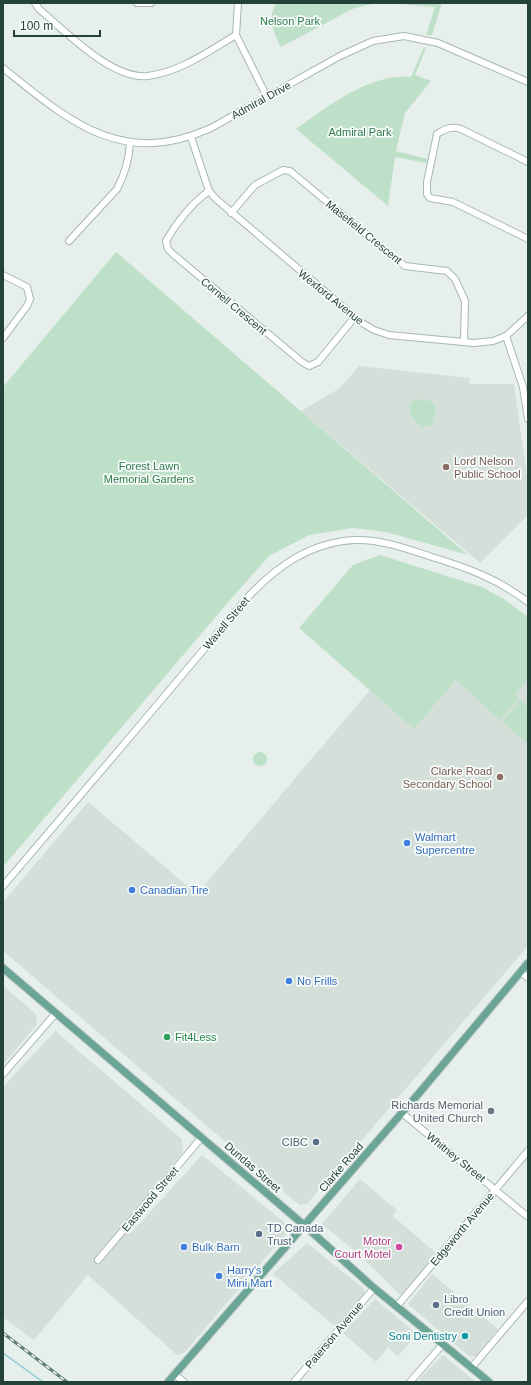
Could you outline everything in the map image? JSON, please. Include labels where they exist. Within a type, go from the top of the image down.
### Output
[{"type":"main road","name":"Clarke Road","points":[[168,1382],[305,1226],[528,963]]},
{"type":"main road","name":"Dundas Street","points":[[3,968],[202,1137],[374,1288],[489,1382]]},
{"type":"street","points":[[35,3],[39,9],[105,64],[130,73],[147,76],[170,71],[186,64],[236,35]]},
{"type":"street","points":[[136,3],[151,3]]},
{"type":"street","points":[[238,3],[236,35],[267,97]]},
{"type":"street","name":"Admiral Drive","points":[[3,68],[68,118],[99,134],[130,143],[179,140],[191,137],[340,56],[373,41],[404,36],[438,43],[528,82]]},
{"type":"street","points":[[528,162],[461,129],[447,128],[437,134],[427,182],[427,194],[430,198],[453,202],[528,239]]},
{"type":"street","name":"Wexford Avenue","points":[[191,137],[209,191],[231,213],[348,311],[354,318],[374,330],[389,335],[464,342],[493,341],[506,336],[528,316]]},
{"type":"street","points":[[69,241],[117,188],[129,159],[130,143]]},
{"type":"street","name":"Masefield Crescent","points":[[231,213],[255,184],[283,170],[290,171],[405,266],[447,271],[455,278],[465,301],[464,342]]},
{"type":"street","name":"Cornell Crescent","points":[[209,191],[199,198],[168,237],[166,241],[168,249],[174,255],[302,362],[309,366],[318,362],[354,318]]},
{"type":"street","points":[[3,275],[27,287],[30,299],[27,306],[3,338]]},
{"type":"street","points":[[506,336],[526,393],[528,419]]},
{"type":"street","name":"Wavell Street","points":[[3,886],[248,597],[267,576],[286,562],[304,552],[326,545],[356,540],[381,543],[417,552],[486,575],[528,602]]},
{"type":"street","points":[[521,972],[528,978]]},
{"type":"street","points":[[3,1074],[56,1013]]},
{"type":"street","name":"Whitney Street","points":[[402,1113],[528,1217]]},
{"type":"street","name":"Eastwood Street","points":[[98,1260],[202,1137]]},
{"type":"street","name":"Edgeworth Avenue","points":[[397,1306],[528,1151]]},
{"type":"street","name":"Paterson Avenue","points":[[294,1382],[374,1288]]},
{"type":"street","points":[[472,1367],[528,1301]]},
{"type":"street","points":[[410,1382],[443,1344]]},
{"type":"street","points":[[174,1374],[184,1382]]},
{"type":"shaded area","name":"Lord Nelson Public School","points":[[359,366],[470,378],[469,384],[514,384],[528,484],[528,515],[480,563],[301,411],[340,388]]},
{"type":"shaded area","points":[[528,679],[528,946],[307,1204],[299,1205],[3,951],[3,902],[88,802],[197,894],[370,690],[414,729],[456,680],[515,694]]},
{"type":"shaded area","points":[[3,986],[36,1014],[37,1024],[3,1065]]},
{"type":"shaded area","points":[[55,1031],[182,1139],[183,1152],[121,1227],[130,1234],[202,1155],[284,1222],[286,1234],[184,1353],[177,1355],[88,1275],[34,1340],[3,1317],[3,1087]]},
{"type":"shaded area","points":[[360,1179],[397,1210],[393,1216],[437,1254],[402,1296],[357,1253],[322,1224]]},
{"type":"shaded area","points":[[307,1243],[364,1289],[364,1296],[337,1328],[273,1274]]},
{"type":"shaded area","points":[[432,1274],[498,1329],[476,1356],[469,1356],[408,1304]]},
{"type":"shaded area","points":[[375,1299],[417,1334],[398,1356],[388,1347],[376,1362],[343,1333]]},
{"type":"shaded area","points":[[443,1355],[476,1382],[423,1382],[419,1379]]},
{"type":"green space","name":"Nelson Park","points":[[277,3],[376,3],[352,9],[281,47],[272,25],[272,14]]},
{"type":"green space","points":[[391,3],[442,3],[432,35],[426,35],[435,7]]},
{"type":"green space","name":"Admiral Park","points":[[424,47],[426,48],[415,75],[431,81],[405,113],[396,151],[427,159],[427,163],[395,157],[388,206],[296,129],[336,101],[365,86],[380,80],[396,77],[411,77]]},
{"type":"green space","name":"Forest Lawn Memorial Gardens","points":[[116,252],[468,555],[386,532],[353,528],[309,535],[269,556],[3,867],[3,387]]},
{"type":"green space","points":[[415,399],[431,401],[436,408],[432,425],[421,427],[412,418],[409,405]]},
{"type":"green space","points":[[380,555],[482,587],[504,599],[528,617],[528,679],[515,694],[518,700],[500,720],[456,680],[414,729],[299,628],[353,565]]},
{"type":"green space","points":[[520,700],[528,706],[528,744],[502,722]]},
{"type":"green space","points":[[257,752],[263,752],[267,756],[267,762],[263,766],[257,766],[253,762],[253,756]]},
{"type":"waterway","points":[[3,1353],[43,1382]]},
{"type":"railway","points":[[3,1333],[67,1382]]},
{"type":"place","name":"Lord Nelson Public School","points":[[446,467]]},
{"type":"place","name":"Clarke Road Secondary School","points":[[500,777]]},
{"type":"place","name":"Walmart Supercentre","points":[[407,843]]},
{"type":"place","name":"Canadian Tire","points":[[132,890]]},
{"type":"place","name":"No Frills","points":[[289,981]]},
{"type":"place","name":"Fit4Less","points":[[167,1037]]},
{"type":"place","name":"Richards Memorial United Church","points":[[491,1111]]},
{"type":"place","name":"CIBC","points":[[316,1142]]},
{"type":"place","name":"TD Canada Trust","points":[[259,1234]]},
{"type":"place","name":"Bulk Barn","points":[[184,1247]]},
{"type":"place","name":"Motor Court Motel","points":[[399,1247]]},
{"type":"place","name":"Harry's Mini Mart","points":[[219,1276]]},
{"type":"place","name":"Libro Credit Union","points":[[436,1305]]},
{"type":"place","name":"Soni Dentistry","points":[[465,1336]]}]
